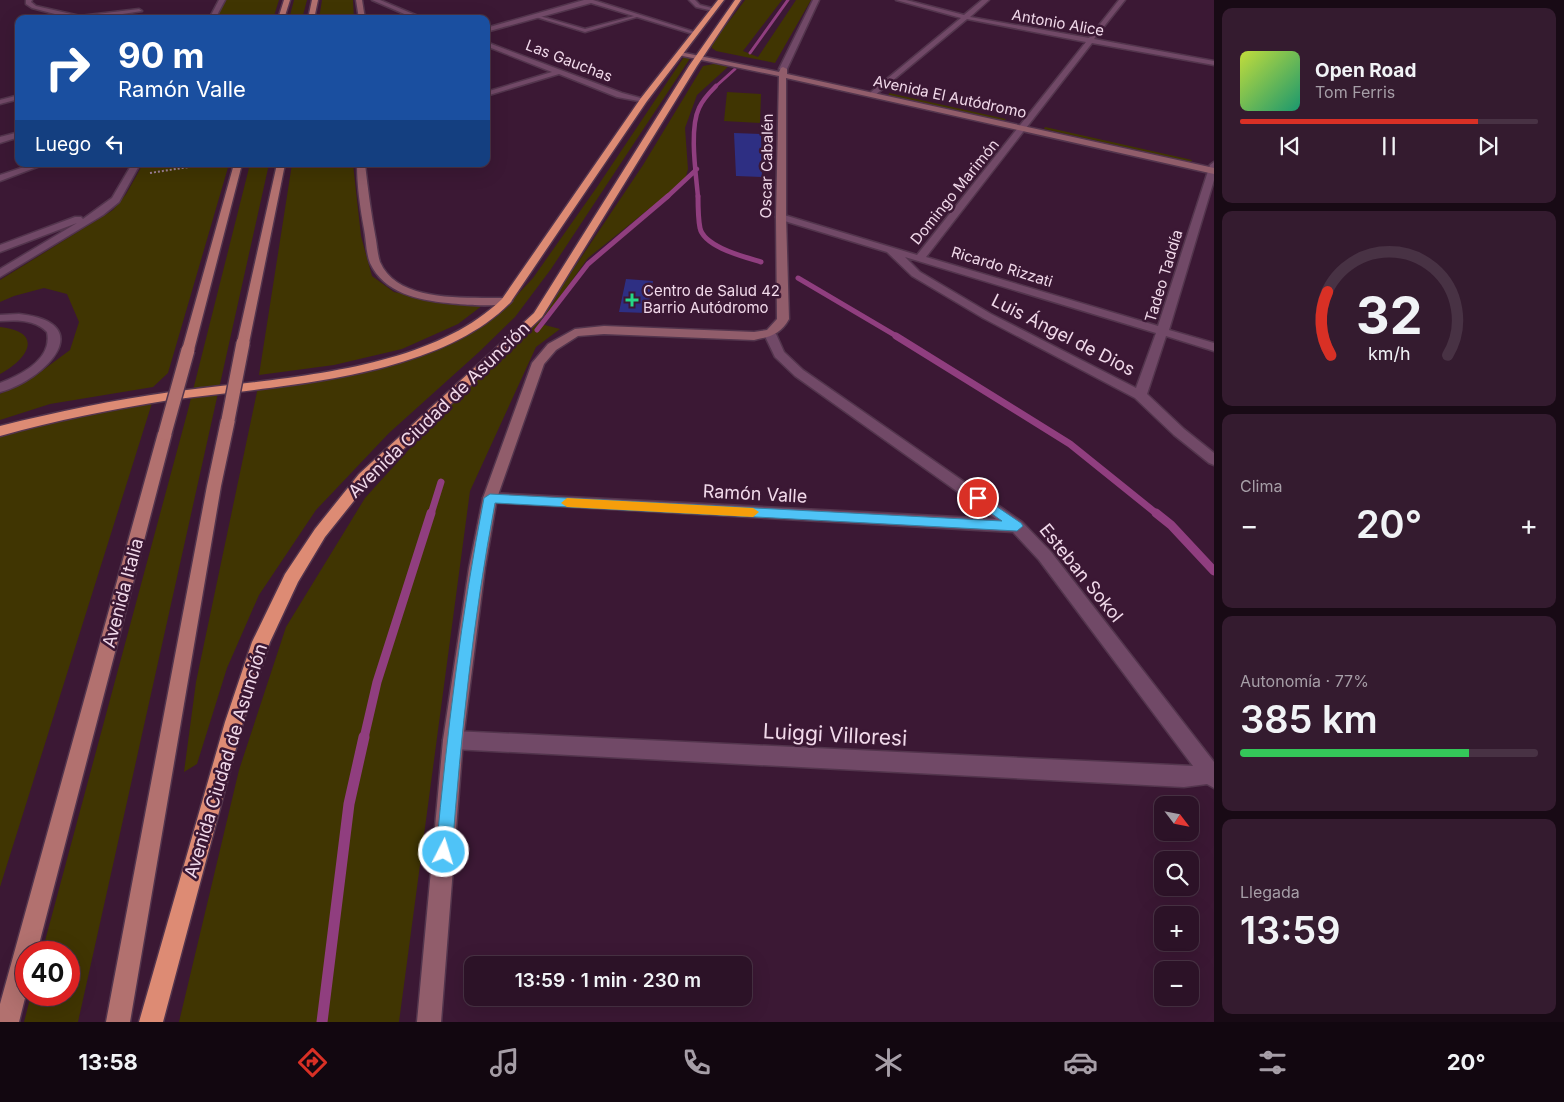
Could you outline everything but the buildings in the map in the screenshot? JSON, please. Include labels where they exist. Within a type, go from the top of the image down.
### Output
[{"type":"highway","name":"Avenida Ciudad de Asunción","points":[[0,431],[50,417],[133,401],[326,377],[363,370],[411,355],[449,340],[481,322],[506,301],[644,100],[721,0]]},
{"type":"highway","name":"Avenida Ciudad de Asunción","points":[[151,1022],[234,722],[261,642],[291,579],[320,533],[364,478],[538,315],[701,54],[738,0]]},
{"type":"main road","points":[[282,15],[287,0]]},
{"type":"main road","points":[[312,15],[315,0]]},
{"type":"main road","name":"Avenida Italia","points":[[7,1022],[237,167]]},
{"type":"main road","points":[[118,1022],[214,486],[280,167]]},
{"type":"street","points":[[29,0],[28,3],[34,7],[69,15]]},
{"type":"street","points":[[214,15],[222,0]]},
{"type":"street","points":[[359,0],[361,15]]},
{"type":"street","points":[[375,0],[412,15]]},
{"type":"street","points":[[692,0],[698,6],[713,9]]},
{"type":"street","name":"Oscar Cabalén","points":[[770,334],[780,327],[783,319],[781,217],[783,72],[816,0]]},
{"type":"street","name":"Antonio Alice","points":[[899,0],[965,18],[1214,63]]},
{"type":"street","points":[[877,92],[986,0]]},
{"type":"street","name":"Domingo Marimón","points":[[920,258],[1122,0]]},
{"type":"street","points":[[490,29],[589,1],[695,33]]},
{"type":"street","points":[[106,15],[139,11]]},
{"type":"street","name":"Las Gauchas","points":[[490,46],[620,95],[644,100]]},
{"type":"street","name":"Avenida El Autódromo","points":[[682,51],[1026,124],[1214,167]]},
{"type":"street","points":[[490,93],[558,72]]},
{"type":"street","points":[[0,102],[15,98]]},
{"type":"street","points":[[0,140],[15,135]]},
{"type":"street","points":[[0,178],[32,167]]},
{"type":"street","points":[[0,274],[100,213],[116,200],[134,167]]},
{"type":"street","points":[[361,167],[364,202],[375,262],[379,271],[400,288],[416,294],[438,299],[506,301]]},
{"type":"street","name":"Tadeo Taddía","points":[[1140,395],[1214,167]]},
{"type":"street","points":[[0,249],[75,220],[100,213]]},
{"type":"street","name":"Ricardo Rizzati","points":[[781,217],[1214,347]]},
{"type":"street","name":"Luis Ángel de Dios","points":[[890,249],[916,274],[987,316],[1117,381],[1140,395],[1179,432],[1214,460]]},
{"type":"street","points":[[0,318],[30,318],[44,323],[53,330],[55,340],[52,351],[41,364],[24,376],[0,388]]},
{"type":"street","name":"Avenida Ciudad de Asunción","points":[[429,1022],[453,740],[477,568],[490,498],[538,363],[552,347],[575,333],[604,330],[754,336],[770,334]]},
{"type":"street","name":"Esteban Sokol","points":[[770,334],[778,354],[799,373],[1017,526],[1045,556],[1213,776]]},
{"type":"street","name":"Ramón Valle","points":[[490,498],[1017,526]]},
{"type":"street","name":"Luiggi Villoresi","points":[[453,740],[1184,777],[1213,776]]},
{"type":"lane","points":[[538,16],[585,31],[638,16]]},
{"type":"path","points":[[128,178],[183,167]]},
{"type":"shaded area","points":[[225,0],[279,0],[274,15],[218,15]]},
{"type":"shaded area","points":[[294,0],[307,0],[303,15],[290,15]]},
{"type":"shaded area","points":[[322,0],[353,0],[354,15],[320,15]]},
{"type":"shaded area","points":[[745,0],[782,0],[743,51],[758,57],[796,0],[811,0],[775,63],[716,51],[712,48],[712,44]]},
{"type":"shaded area","points":[[684,57],[691,57],[551,269],[515,317],[389,433],[316,510],[259,595],[227,668],[197,764],[184,772],[196,682],[258,387],[374,368],[459,338],[503,310],[533,278],[597,187]]},
{"type":"shaded area","points":[[719,63],[730,65],[697,95],[685,128],[688,169],[685,180],[588,258],[541,324],[560,329],[536,347],[470,491],[399,1022],[179,1022],[239,770],[286,627],[365,498],[443,412],[491,367],[548,307],[643,165],[703,66]]},
{"type":"shaded area","points":[[727,92],[761,94],[760,123],[724,121]]},
{"type":"shaded area","points":[[889,93],[1006,119],[1004,121]]},
{"type":"shaded area","points":[[1045,127],[1192,160],[1191,162],[1044,129]]},
{"type":"shaded area","points":[[141,167],[228,167],[168,373],[153,387],[50,404],[0,420],[0,394],[35,376],[70,350],[79,322],[67,294],[44,288],[0,302],[0,280],[113,210],[126,194]]},
{"type":"shaded area","points":[[249,167],[268,167],[78,1022],[24,1022],[28,1006],[80,1006],[80,941],[45,941],[188,410]]},
{"type":"shaded area","points":[[292,167],[353,167],[361,236],[372,276],[394,292],[414,296],[487,302],[458,324],[402,349],[334,365],[259,375]]},
{"type":"shaded area","points":[[0,327],[23,334],[27,340],[27,347],[18,361],[0,374]]},
{"type":"shaded area","points":[[152,403],[0,887],[0,435],[47,422]]},
{"type":"waterway","points":[[750,53],[788,0]]},
{"type":"waterway","points":[[715,87],[735,69]]},
{"type":"waterway","points":[[696,170],[694,128],[696,117],[702,102],[715,87]]},
{"type":"waterway","points":[[667,197],[696,170]]},
{"type":"waterway","points":[[696,170],[698,197]]},
{"type":"waterway","points":[[537,330],[588,264],[668,196]]},
{"type":"waterway","points":[[698,197],[699,224],[703,235],[717,246],[761,262]]},
{"type":"waterway","points":[[798,278],[898,337]]},
{"type":"waterway","points":[[896,336],[1070,444],[1157,514]]},
{"type":"waterway","points":[[431,514],[441,482]]},
{"type":"waterway","points":[[364,738],[377,682],[431,513]]},
{"type":"waterway","points":[[1156,513],[1171,525],[1214,571]]},
{"type":"waterway","points":[[322,1022],[349,804],[364,737]]},
{"type":"slow traffic","points":[[567,503],[753,512]]},
{"type":"place","name":"Centro de Salud 42 Barrio Autódromo","points":[[632,300]]},
{"type":"route","points":[[444,852],[453,740],[477,568],[490,498],[1017,526],[978,498]]}]
